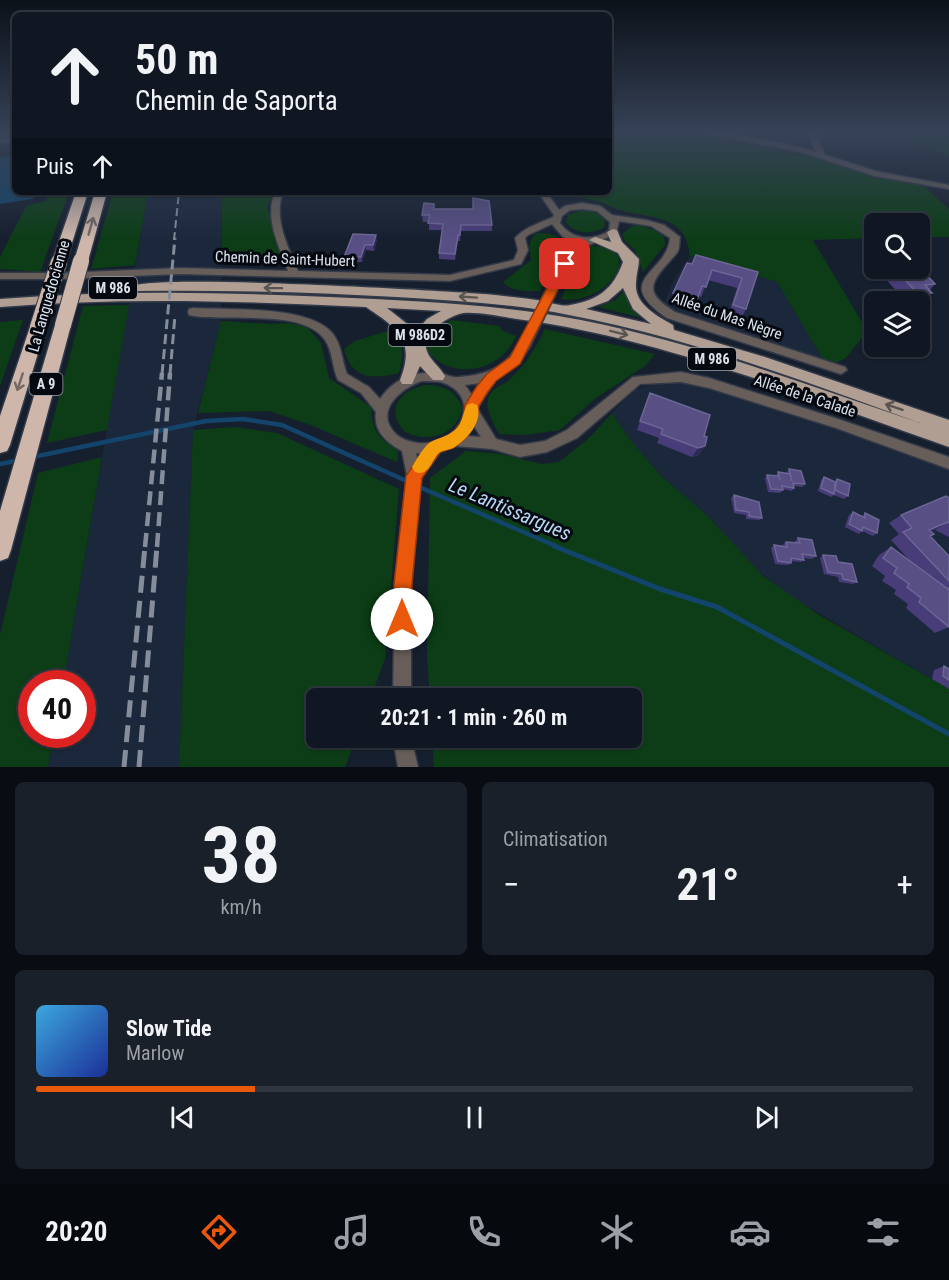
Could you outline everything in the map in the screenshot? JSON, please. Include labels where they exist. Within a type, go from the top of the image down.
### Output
[{"type":"highway","name":"La Languedocienne","points":[[0,445],[81,195]]},
{"type":"highway","name":"La Languedocienne","points":[[0,550],[99,195]]},
{"type":"main road","name":"M 986","points":[[614,225],[617,243],[633,259],[629,292],[633,300],[653,319],[683,338]]},
{"type":"main road","name":"M 986","points":[[570,310],[604,300],[618,288],[626,272],[629,262],[622,251],[592,240]]},
{"type":"main road","name":"M 986","points":[[0,294],[55,289],[176,286],[302,288],[467,297],[570,310],[683,338],[949,427]]},
{"type":"main road","name":"M 986","points":[[0,303],[54,299],[165,297],[369,303],[460,308],[562,321],[646,340],[735,366],[949,440]]},
{"type":"main road","points":[[369,303],[387,314],[408,332],[415,365],[407,380]]},
{"type":"main road","name":"M 986D2","points":[[438,376],[422,362],[418,345],[419,337],[430,322],[460,308]]},
{"type":"street","points":[[862,169],[878,174],[949,187]]},
{"type":"street","points":[[277,195],[273,214],[294,273]]},
{"type":"street","points":[[492,443],[472,409],[466,392],[454,382],[438,376],[422,376],[407,380],[394,388],[385,398],[381,409],[383,427],[397,442],[408,447],[435,448],[454,440],[467,428],[472,409],[491,377],[515,360],[525,345],[573,248],[544,195]]},
{"type":"street","points":[[550,204],[600,209],[614,225]]},
{"type":"street","name":"Chemin de Saint-Hubert","points":[[0,276],[181,271],[450,278],[518,262],[523,250],[520,238],[573,207]]},
{"type":"street","name":"Allée du Mas Nègre","points":[[573,248],[592,240],[614,225],[635,221],[661,226],[675,237],[676,244],[674,250],[648,279],[645,287],[648,297],[657,307],[671,315],[841,370]]},
{"type":"street","points":[[540,227],[592,240]]},
{"type":"street","points":[[193,312],[292,317],[313,323],[329,337],[342,377],[365,390],[381,409]]},
{"type":"street","points":[[454,382],[491,377]]},
{"type":"street","name":"Allée de la Calade","points":[[454,440],[492,443],[519,451],[547,446],[572,434],[637,380],[675,377],[695,380],[750,396],[949,463]]},
{"type":"street","points":[[365,390],[394,388]]},
{"type":"street","points":[[402,688],[403,584],[414,476],[408,447]]},
{"type":"street","points":[[414,476],[435,448]]},
{"type":"street","points":[[404,748],[408,767]]},
{"type":"shaded area","points":[[147,195],[222,195],[221,321],[193,430],[179,767],[48,767],[52,748],[96,748],[96,670],[65,670]]},
{"type":"shaded area","points":[[690,256],[777,282],[824,361],[676,311],[664,304],[673,281]]},
{"type":"shaded area","points":[[657,383],[688,383],[831,428],[949,470],[949,689],[776,586],[751,564],[708,516],[661,476],[628,437],[612,413],[635,390]]},
{"type":"green space","points":[[612,169],[852,169],[878,177],[921,184],[949,209],[949,237],[930,237],[930,213],[864,213],[864,238],[813,240],[864,326],[864,335],[846,358],[834,364],[824,361],[777,282],[690,256],[682,233],[667,221],[623,211],[600,202],[569,195],[612,195]]},
{"type":"green space","points":[[48,195],[68,195],[40,272],[0,269],[0,257],[26,206],[46,201]]},
{"type":"green space","points":[[112,195],[147,195],[135,265],[91,269]]},
{"type":"green space","points":[[222,195],[272,195],[267,207],[287,259],[222,262]]},
{"type":"green space","points":[[583,210],[595,212],[604,218],[603,228],[593,232],[583,232],[569,226],[566,222],[568,215]]},
{"type":"green space","points":[[640,225],[664,237],[665,245],[643,272],[635,250],[624,240],[622,234],[632,226]]},
{"type":"green space","points":[[537,233],[558,237],[563,243],[560,254],[540,291],[511,288],[503,282],[531,260],[530,242]]},
{"type":"green space","points":[[592,246],[609,249],[617,256],[619,265],[615,276],[606,286],[593,294],[578,299],[561,299],[581,251]]},
{"type":"green space","points":[[624,291],[643,318],[598,307],[615,300]]},
{"type":"green space","points":[[129,305],[107,430],[47,443],[83,306]]},
{"type":"green space","points":[[23,320],[0,386],[0,322]]},
{"type":"green space","points":[[452,320],[499,326],[503,331],[516,336],[509,348],[488,365],[463,369],[450,367],[438,361],[428,352],[434,332]]},
{"type":"green space","points":[[221,321],[287,323],[306,326],[321,343],[329,378],[371,407],[377,433],[398,451],[397,462],[308,424],[269,411],[198,413]]},
{"type":"green space","points":[[545,329],[655,354],[645,366],[596,398],[560,430],[526,435],[499,434],[488,409],[490,394],[520,369],[534,350]]},
{"type":"green space","points":[[384,332],[392,332],[400,341],[402,357],[399,373],[372,376],[358,372],[347,359],[344,349],[355,341]]},
{"type":"green space","points":[[425,385],[448,390],[456,397],[462,408],[459,418],[448,431],[432,437],[405,432],[396,416],[398,402],[402,396]]},
{"type":"green space","points":[[612,413],[628,437],[661,476],[708,516],[763,576],[816,613],[949,689],[949,767],[434,767],[433,748],[642,748],[642,688],[429,688],[427,656],[430,478],[466,451],[501,454],[541,464],[559,462],[590,437]]},
{"type":"green space","points":[[236,427],[277,433],[399,489],[385,659],[374,688],[306,688],[306,748],[352,748],[345,767],[179,767],[193,430]]},
{"type":"green space","points":[[102,457],[65,670],[18,670],[18,748],[52,748],[48,767],[0,767],[0,635],[38,473]]},
{"type":"water","points":[[0,169],[12,169],[12,195],[37,195],[32,199],[0,204]]},
{"type":"building","points":[[473,198],[489,201],[492,225],[461,225],[455,254],[439,253],[443,224],[428,223],[430,215],[422,215],[424,203],[434,204],[434,209],[473,209]]},
{"type":"building","points":[[353,234],[376,235],[373,245],[365,245],[361,257],[344,257]]},
{"type":"building","points":[[696,255],[758,272],[746,309],[733,305],[742,278],[712,270],[706,287],[702,286],[697,300],[673,293],[687,263],[692,264]]},
{"type":"building","points":[[904,279],[930,279],[935,284],[925,285],[932,293],[915,291]]},
{"type":"building","points":[[650,393],[710,415],[704,436],[707,437],[705,446],[698,448],[661,434],[663,429],[640,421]]},
{"type":"building","points":[[789,469],[801,471],[805,484],[793,483],[794,488],[782,486],[783,490],[771,489],[767,475],[779,476],[778,472],[790,474],[792,481]]},
{"type":"building","points":[[824,477],[835,482],[834,494],[821,488]]},
{"type":"building","points":[[837,479],[850,484],[848,496],[835,490]]},
{"type":"building","points":[[734,495],[759,502],[762,518],[749,516],[749,512],[736,510]]},
{"type":"building","points":[[946,496],[949,498],[949,523],[929,530],[934,534],[930,536],[949,556],[949,581],[903,532],[912,528],[901,515]]},
{"type":"building","points":[[853,512],[865,518],[865,513],[879,520],[877,533],[863,527],[862,531],[849,524]]},
{"type":"building","points":[[798,538],[812,540],[816,556],[802,554],[804,560],[791,558],[791,563],[778,561],[774,545],[787,547],[786,542],[800,543]]},
{"type":"building","points":[[891,547],[949,588],[949,627],[919,602],[921,598],[907,587],[909,584],[894,573],[897,568],[883,558]]},
{"type":"building","points":[[823,555],[836,556],[838,562],[852,564],[857,582],[843,579],[842,574],[828,572]]},
{"type":"building","points":[[944,666],[949,669],[949,680],[943,676]]},
{"type":"waterway","name":"Le Lantissargues","points":[[33,457],[206,421],[243,419],[282,425],[411,483]]},
{"type":"waterway","name":"Le Lantissargues","points":[[0,464],[20,460]]},
{"type":"waterway","name":"Le Lantissargues","points":[[417,486],[558,547]]},
{"type":"waterway","name":"Le Lantissargues","points":[[554,546],[660,589],[717,607],[949,734]]},
{"type":"railway","points":[[174,240],[179,195]]},
{"type":"railway","points":[[162,374],[175,238]]},
{"type":"railway","points":[[170,374],[175,315]]},
{"type":"railway","points":[[145,547],[162,373]]},
{"type":"railway","points":[[157,547],[170,373]]},
{"type":"railway","points":[[124,767],[145,546]]},
{"type":"railway","points":[[139,767],[157,546]]},
{"type":"slow traffic","points":[[420,467],[435,448],[454,440],[467,428],[472,409]]},
{"type":"route","points":[[402,619],[403,584],[414,476],[435,448],[454,440],[467,428],[472,405],[491,377],[515,360],[525,345],[565,264]]}]
